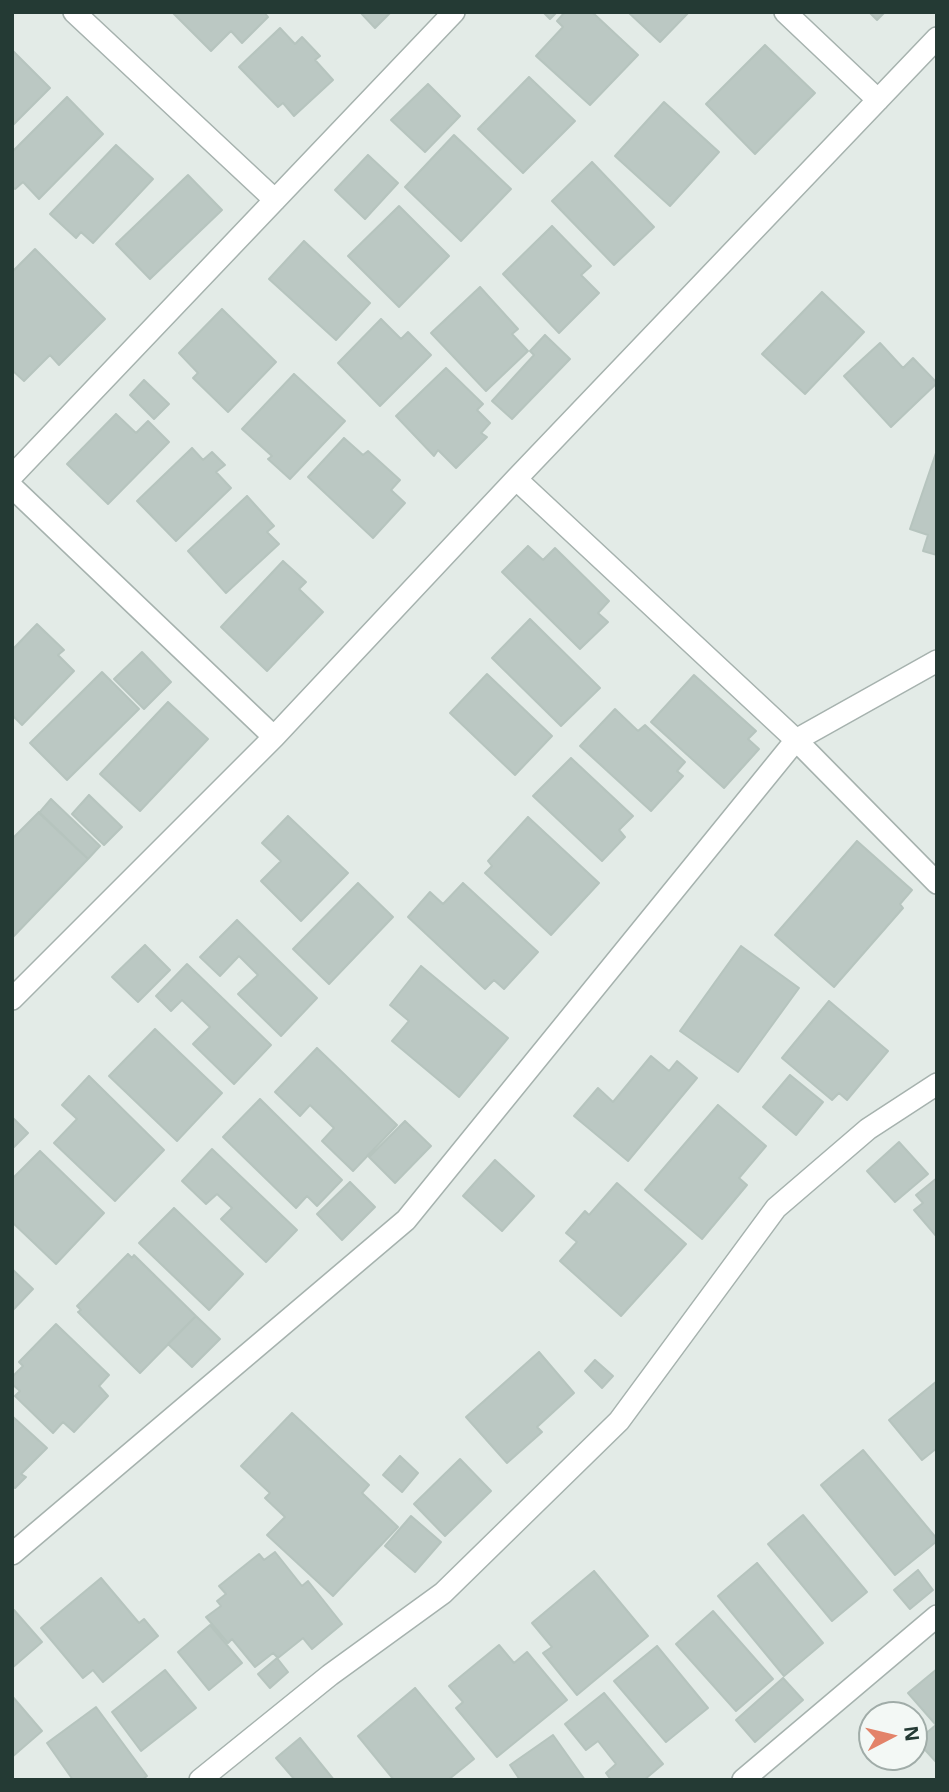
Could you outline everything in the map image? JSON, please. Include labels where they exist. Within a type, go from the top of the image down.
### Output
[{"type":"street","points":[[74,12],[275,200]]},
{"type":"street","points":[[12,477],[454,12]]},
{"type":"street","points":[[785,12],[878,100]]},
{"type":"street","points":[[12,999],[274,737],[937,38]]},
{"type":"street","points":[[516,479],[796,740],[937,883]]},
{"type":"street","points":[[12,487],[274,737]]},
{"type":"street","points":[[12,1554],[407,1220],[796,740],[937,661]]},
{"type":"street","points":[[200,1780],[330,1675],[443,1593],[619,1421],[776,1208],[868,1129],[937,1084]]},
{"type":"street","points":[[743,1780],[937,1616]]},
{"type":"building","points":[[172,12],[264,12],[268,17],[242,43],[231,31],[211,51]]},
{"type":"building","points":[[360,12],[391,12],[375,28]]},
{"type":"building","points":[[543,12],[557,12],[550,19]]},
{"type":"building","points":[[565,12],[592,12],[638,55],[590,105],[536,56],[563,27],[557,21]]},
{"type":"building","points":[[628,12],[689,12],[660,42]]},
{"type":"building","points":[[869,12],[885,12],[877,20]]},
{"type":"building","points":[[280,28],[295,44],[302,37],[320,56],[315,60],[333,80],[294,116],[283,103],[278,107],[239,67]]},
{"type":"building","points":[[765,45],[815,93],[755,154],[706,104]]},
{"type":"building","points":[[12,50],[50,88],[12,126]]},
{"type":"building","points":[[529,77],[575,121],[523,173],[478,129]]},
{"type":"building","points":[[428,84],[460,116],[425,152],[391,120]]},
{"type":"building","points":[[67,97],[103,134],[39,199],[23,182],[15,189],[12,187],[12,152]]},
{"type":"building","points":[[664,102],[719,152],[670,206],[615,156]]},
{"type":"building","points":[[454,135],[511,189],[461,241],[405,187]]},
{"type":"building","points":[[116,145],[153,179],[93,243],[81,232],[76,238],[50,214]]},
{"type":"building","points":[[368,155],[398,183],[365,219],[335,190]]},
{"type":"building","points":[[592,162],[654,227],[614,265],[552,201]]},
{"type":"building","points":[[188,175],[222,210],[150,279],[116,244]]},
{"type":"building","points":[[399,206],[449,256],[399,307],[348,256]]},
{"type":"building","points":[[552,226],[591,266],[581,275],[599,293],[559,333],[503,274]]},
{"type":"building","points":[[304,241],[370,303],[336,340],[269,279]]},
{"type":"building","points":[[35,249],[105,319],[59,365],[50,355],[24,381],[12,370],[12,272]]},
{"type":"building","points":[[480,287],[518,329],[512,334],[528,351],[486,391],[431,333]]},
{"type":"building","points":[[822,292],[864,332],[805,394],[762,354]]},
{"type":"building","points":[[222,309],[276,362],[228,412],[193,378],[198,373],[179,353]]},
{"type":"building","points":[[381,319],[401,339],[408,332],[431,355],[380,406],[338,363]]},
{"type":"building","points":[[545,335],[570,359],[512,419],[492,401],[534,355],[530,351]]},
{"type":"building","points":[[880,343],[903,368],[913,358],[937,383],[891,427],[844,376]]},
{"type":"building","points":[[446,368],[483,404],[477,410],[490,423],[481,433],[487,437],[456,468],[438,450],[434,456],[396,416]]},
{"type":"building","points":[[294,374],[345,421],[290,479],[268,459],[272,456],[242,429]]},
{"type":"building","points":[[144,380],[169,404],[154,419],[130,395]]},
{"type":"building","points":[[116,414],[136,433],[148,421],[169,442],[108,504],[67,464]]},
{"type":"building","points":[[344,438],[363,455],[368,451],[400,480],[391,490],[405,503],[373,538],[308,477]]},
{"type":"building","points":[[192,448],[203,460],[212,452],[225,465],[216,472],[231,488],[176,541],[137,501]]},
{"type":"building","points":[[937,450],[937,555],[923,551],[928,535],[910,529]]},
{"type":"building","points":[[247,496],[274,526],[267,532],[279,544],[226,593],[188,551]]},
{"type":"building","points":[[528,546],[543,560],[555,548],[609,601],[598,613],[608,622],[580,649],[502,572]]},
{"type":"building","points":[[283,561],[306,582],[299,589],[323,612],[267,671],[221,627]]},
{"type":"building","points":[[530,619],[600,688],[561,726],[492,658]]},
{"type":"building","points":[[37,624],[64,650],[58,655],[74,671],[22,725],[12,715],[12,650]]},
{"type":"building","points":[[142,652],[171,682],[144,709],[114,679]]},
{"type":"building","points":[[102,672],[139,709],[67,780],[30,743]]},
{"type":"building","points":[[487,674],[552,736],[515,775],[450,713]]},
{"type":"building","points":[[694,675],[756,731],[748,739],[759,749],[724,788],[651,722]]},
{"type":"building","points":[[168,702],[208,739],[140,811],[100,774]]},
{"type":"building","points":[[615,709],[638,731],[645,725],[685,762],[677,771],[683,776],[651,811],[580,746]]},
{"type":"building","points":[[571,758],[633,816],[619,830],[625,837],[602,861],[533,796]]},
{"type":"building","points":[[89,795],[122,827],[104,845],[72,814]]},
{"type":"building","points":[[51,799],[100,846],[88,859],[39,813]]},
{"type":"building","points":[[39,812],[88,859],[12,938],[12,839]]},
{"type":"building","points":[[288,816],[348,873],[301,921],[261,881],[281,861],[262,843]]},
{"type":"building","points":[[528,817],[599,883],[551,935],[485,873],[492,866],[488,861]]},
{"type":"building","points":[[857,841],[912,890],[900,904],[903,908],[834,987],[775,935]]},
{"type":"building","points":[[358,883],[393,917],[329,984],[293,949]]},
{"type":"building","points":[[463,883],[538,952],[504,989],[494,980],[485,989],[408,917],[430,892],[443,904]]},
{"type":"building","points":[[237,920],[317,998],[281,1036],[238,994],[258,975],[239,956],[220,976],[200,957]]},
{"type":"building","points":[[145,945],[170,970],[138,1002],[112,977]]},
{"type":"building","points":[[741,946],[799,988],[738,1072],[680,1031]]},
{"type":"building","points":[[187,964],[271,1045],[234,1084],[193,1044],[210,1027],[182,1000],[171,1011],[156,996]]},
{"type":"building","points":[[421,966],[508,1038],[459,1097],[392,1041],[409,1021],[390,1005]]},
{"type":"building","points":[[829,1001],[888,1051],[847,1100],[839,1093],[832,1100],[782,1058]]},
{"type":"building","points":[[155,1029],[222,1093],[177,1141],[109,1076]]},
{"type":"building","points":[[317,1048],[397,1125],[353,1171],[322,1141],[334,1128],[310,1105],[300,1116],[275,1092]]},
{"type":"building","points":[[651,1056],[669,1071],[677,1061],[697,1078],[628,1161],[574,1116],[598,1088],[613,1102]]},
{"type":"building","points":[[790,1075],[823,1102],[796,1135],[763,1107]]},
{"type":"building","points":[[89,1076],[164,1150],[115,1201],[54,1143],[77,1119],[62,1105]]},
{"type":"building","points":[[260,1099],[342,1180],[317,1206],[307,1196],[296,1208],[223,1137]]},
{"type":"building","points":[[718,1105],[766,1146],[739,1178],[747,1185],[702,1239],[645,1190]]},
{"type":"building","points":[[12,1117],[28,1133],[12,1149]]},
{"type":"building","points":[[405,1121],[431,1146],[395,1183],[369,1157]]},
{"type":"building","points":[[899,1142],[928,1174],[895,1202],[867,1171]]},
{"type":"building","points":[[212,1149],[297,1230],[266,1262],[221,1219],[232,1208],[217,1194],[206,1204],[182,1181]]},
{"type":"building","points":[[40,1151],[104,1213],[56,1264],[12,1222],[12,1179]]},
{"type":"building","points":[[495,1160],[534,1196],[502,1231],[463,1196]]},
{"type":"building","points":[[937,1178],[937,1237],[914,1210],[923,1203],[916,1195]]},
{"type":"building","points":[[350,1182],[375,1207],[342,1240],[317,1214]]},
{"type":"building","points":[[617,1183],[686,1244],[621,1316],[560,1261],[577,1242],[566,1233],[585,1211],[589,1215]]},
{"type":"building","points":[[174,1208],[243,1274],[209,1310],[139,1243]]},
{"type":"building","points":[[128,1254],[132,1258],[134,1255],[196,1316],[140,1373],[78,1312],[81,1310],[77,1306]]},
{"type":"building","points":[[12,1269],[33,1289],[12,1311]]},
{"type":"building","points":[[196,1316],[220,1339],[192,1367],[168,1344]]},
{"type":"building","points":[[56,1324],[109,1375],[99,1386],[108,1396],[74,1432],[63,1422],[53,1433],[15,1396],[20,1391],[12,1384],[12,1377],[23,1366],[19,1362]]},
{"type":"building","points":[[539,1352],[574,1393],[537,1427],[542,1432],[507,1463],[466,1417]]},
{"type":"building","points":[[595,1360],[613,1376],[602,1388],[585,1371]]},
{"type":"building","points":[[937,1381],[937,1448],[922,1460],[889,1420]]},
{"type":"building","points":[[292,1413],[369,1485],[362,1493],[398,1527],[333,1596],[267,1535],[285,1517],[265,1498],[270,1493],[241,1466]]},
{"type":"building","points":[[12,1416],[47,1448],[21,1474],[26,1477],[15,1488],[12,1486]]},
{"type":"building","points":[[863,1450],[937,1539],[895,1575],[821,1485]]},
{"type":"building","points":[[400,1456],[418,1473],[402,1492],[383,1475]]},
{"type":"building","points":[[460,1459],[491,1491],[445,1536],[414,1504]]},
{"type":"building","points":[[803,1515],[867,1592],[832,1621],[768,1544]]},
{"type":"building","points":[[411,1516],[441,1542],[415,1572],[385,1546]]},
{"type":"building","points":[[275,1552],[302,1586],[308,1581],[342,1624],[312,1649],[303,1638],[278,1658],[273,1653],[255,1667],[232,1639],[228,1643],[206,1617],[221,1606],[217,1601],[226,1594],[219,1586],[259,1554],[264,1560]]},
{"type":"building","points":[[757,1563],[823,1643],[784,1676],[718,1596]]},
{"type":"building","points":[[918,1570],[933,1590],[910,1609],[894,1590]]},
{"type":"building","points":[[594,1571],[648,1636],[577,1695],[543,1653],[552,1647],[532,1623]]},
{"type":"building","points":[[101,1578],[139,1623],[144,1619],[158,1636],[103,1682],[93,1670],[83,1678],[41,1628]]},
{"type":"building","points":[[14,1610],[42,1642],[12,1668],[12,1611]]},
{"type":"building","points":[[713,1611],[773,1679],[736,1711],[676,1644]]},
{"type":"building","points":[[210,1625],[242,1663],[209,1690],[178,1652]]},
{"type":"building","points":[[499,1645],[514,1663],[527,1652],[567,1700],[497,1757],[456,1708],[463,1702],[449,1686]]},
{"type":"building","points":[[657,1646],[708,1708],[666,1742],[614,1681]]},
{"type":"building","points":[[277,1658],[288,1672],[270,1688],[258,1674]]},
{"type":"building","points":[[937,1669],[936,1725],[928,1716],[928,1701],[915,1701],[908,1693]]},
{"type":"building","points":[[165,1670],[196,1708],[141,1751],[112,1712]]},
{"type":"building","points":[[783,1678],[803,1700],[755,1742],[736,1720]]},
{"type":"building","points":[[415,1688],[474,1759],[448,1780],[394,1780],[358,1736]]},
{"type":"building","points":[[604,1693],[663,1764],[644,1780],[611,1780],[606,1773],[616,1764],[598,1741],[586,1750],[565,1724]]},
{"type":"building","points":[[12,1696],[42,1731],[12,1757]]},
{"type":"building","points":[[96,1707],[147,1776],[142,1780],[73,1780],[47,1743]]},
{"type":"building","points":[[937,1724],[937,1763],[928,1753],[928,1732]]},
{"type":"building","points":[[553,1735],[585,1780],[520,1780],[510,1765]]},
{"type":"building","points":[[300,1738],[334,1780],[295,1780],[276,1758]]}]
